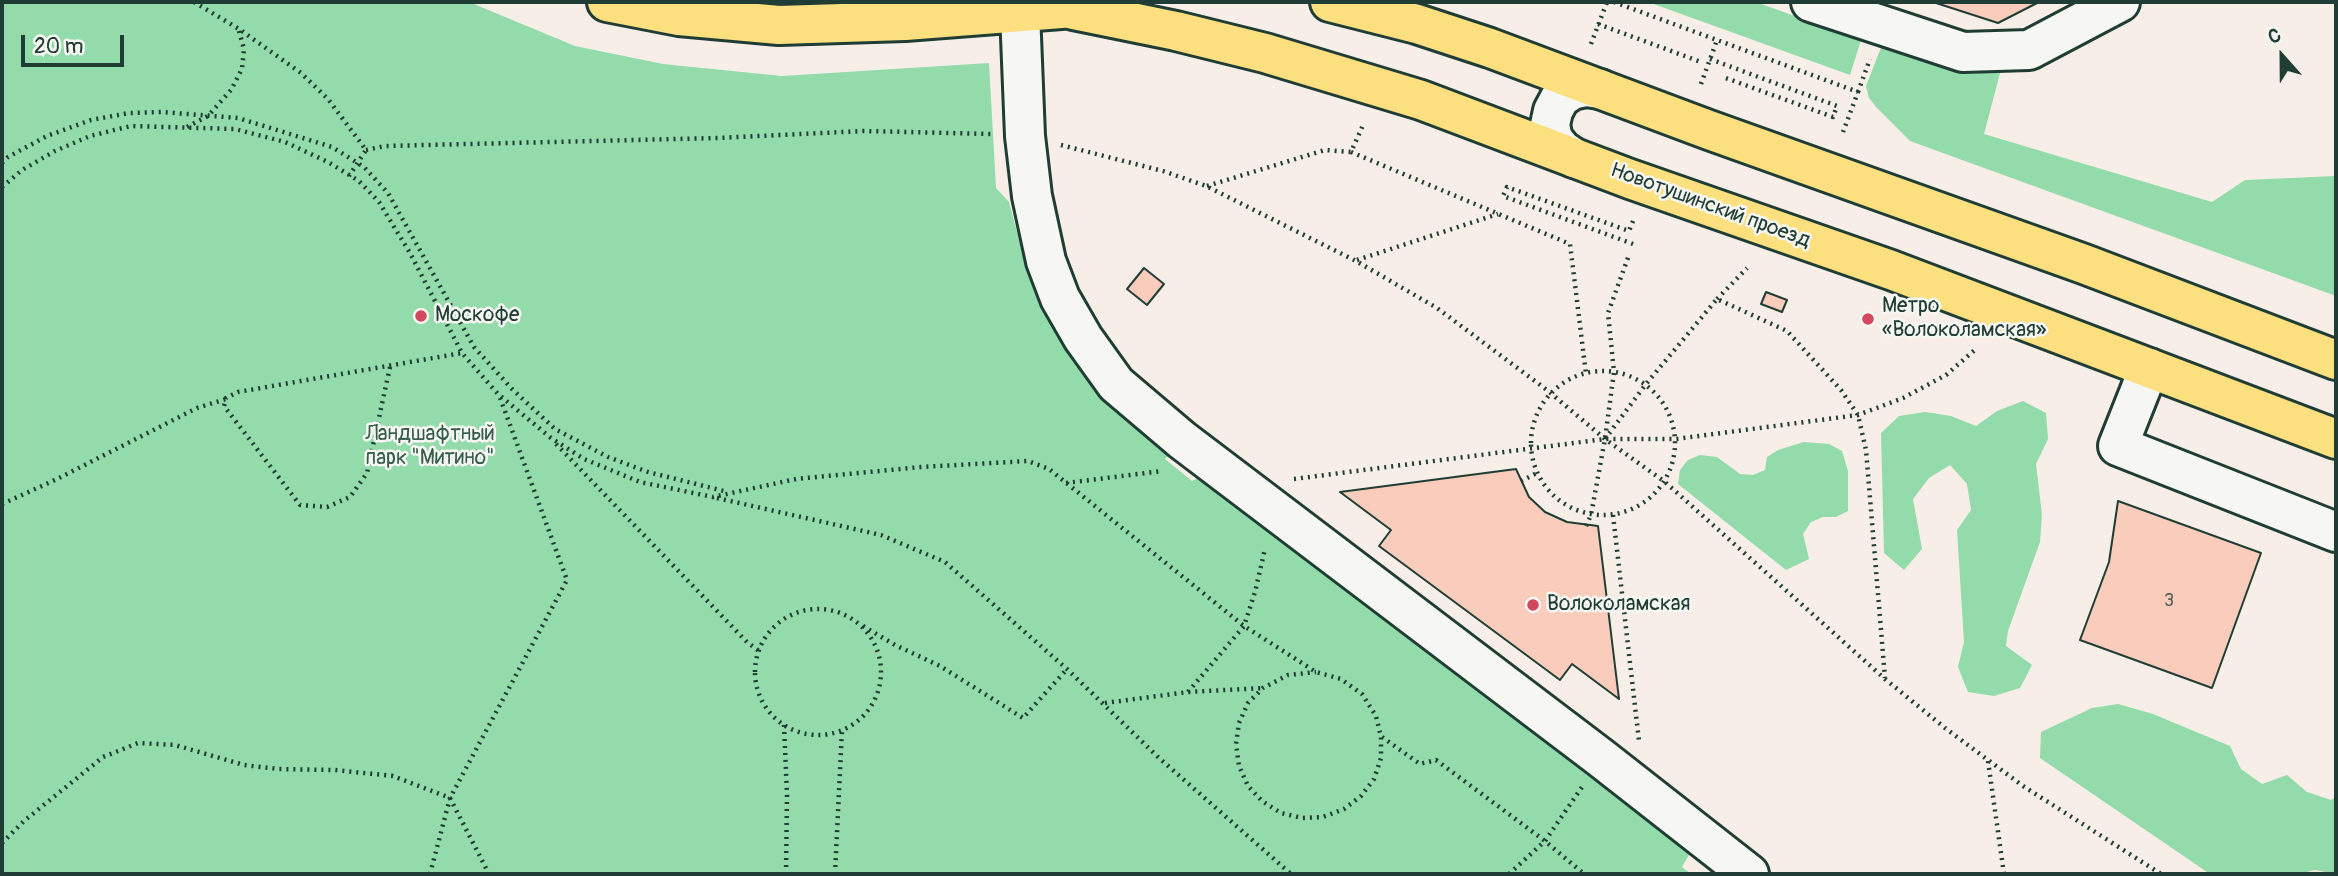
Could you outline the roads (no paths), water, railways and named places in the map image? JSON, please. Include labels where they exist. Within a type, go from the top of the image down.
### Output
[{"type":"main road","name":"Новотушинский проезд","points":[[607,2],[679,16],[779,13],[905,21],[1073,10],[1133,2]]},
{"type":"main road","points":[[1330,2],[1417,24],[1490,48],[2084,264],[2336,360]]},
{"type":"main road","name":"Новотушинский проезд","points":[[1073,10],[1265,53],[1421,100],[1574,158],[1891,270],[2336,439]]},
{"type":"street","points":[[1811,2],[1963,52],[2029,50],[2120,2]]},
{"type":"street","points":[[1020,12],[1025,136],[1032,196],[1046,261],[1060,298],[1083,338],[1116,384],[1211,461],[1749,874]]},
{"type":"street","points":[[1574,158],[1562,150],[1553,139],[1550,125],[1552,111],[1560,98],[1572,90],[1586,87],[1600,89]]},
{"type":"street","points":[[2149,368],[2118,446],[2336,532]]},
{"type":"place","name":"Москофе","points":[[421,316]]},
{"type":"place","name":"Метро «Волоколамская»","points":[[1868,319]]},
{"type":"place","name":"Волоколамская","points":[[1533,605]]},
{"type":"park label","name":"Ландшафтный парк \"Митино\"","points":[[430,447]]}]
